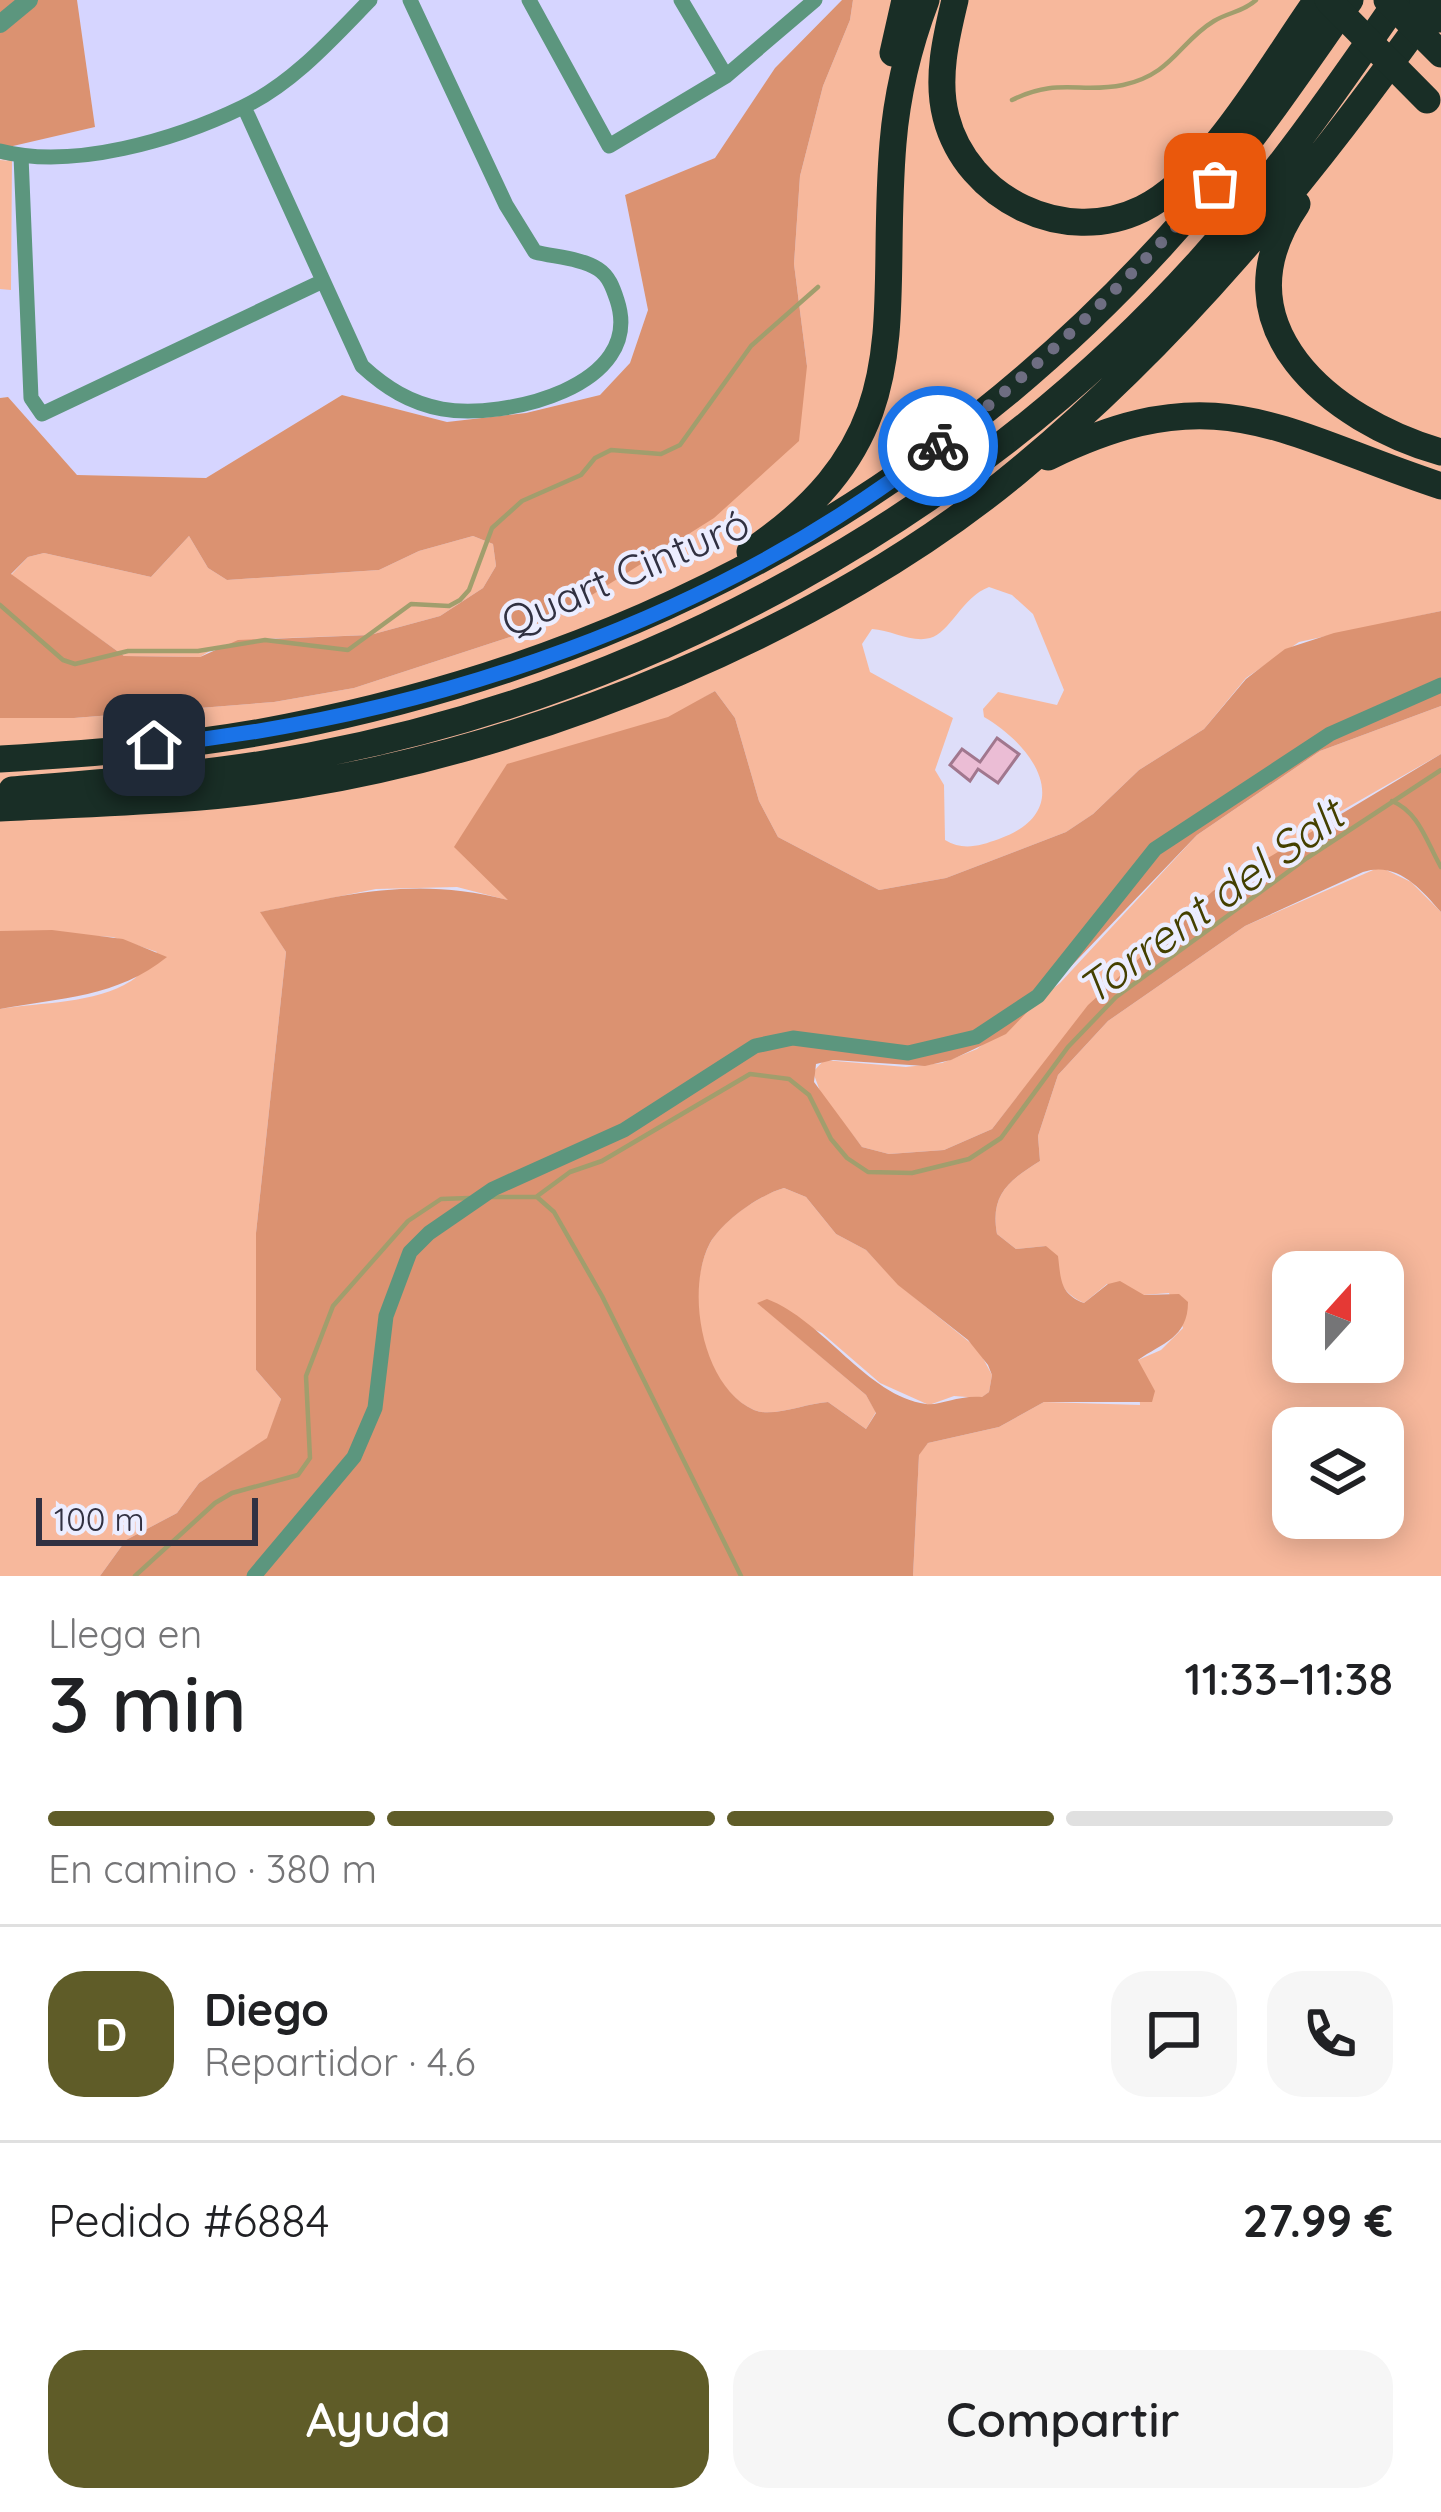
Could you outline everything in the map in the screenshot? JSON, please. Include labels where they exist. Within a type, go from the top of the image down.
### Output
[{"type":"highway","points":[[893,141],[887,107],[905,0]]},
{"type":"highway","points":[[621,626],[753,550],[796,517],[837,473],[859,438],[884,369],[893,141],[904,73],[926,0]]},
{"type":"highway","points":[[955,0],[942,85],[945,114],[962,158],[1008,201],[1072,221],[1104,220],[1142,209],[1181,180],[1317,0]]},
{"type":"highway","points":[[1328,0],[1434,106]]},
{"type":"highway","name":"Quart Cinturó","points":[[0,759],[284,728],[437,692],[679,604],[758,565],[851,508],[1030,373],[1146,261],[1215,184],[1350,0]]},
{"type":"highway","points":[[1387,0],[1441,54]]},
{"type":"highway","name":"Quart Cinturó","points":[[0,790],[221,771],[313,756],[433,727],[664,645],[779,588],[939,490],[1110,353],[1253,199],[1398,0]]},
{"type":"highway","points":[[1423,0],[1441,19]]},
{"type":"highway","points":[[1437,0],[1334,143],[1290,214],[1270,286],[1277,331],[1313,386],[1365,422],[1441,452]]},
{"type":"highway","points":[[0,808],[196,798],[301,784],[496,740],[661,680],[742,642],[878,569],[953,522],[1017,472],[1148,353],[1217,282],[1334,143]]},
{"type":"highway","points":[[1017,472],[1118,426],[1174,414],[1212,415],[1290,429],[1441,486]]},
{"type":"street","points":[[0,24],[29,0]]},
{"type":"street","points":[[0,151],[21,156],[116,152],[244,107],[307,63],[370,0]]},
{"type":"street","points":[[244,107],[362,366],[385,387],[446,410],[509,409],[590,376],[612,355],[619,338],[621,314],[609,280],[596,268],[535,252],[506,206],[410,0]]},
{"type":"street","points":[[529,0],[610,146],[726,76],[815,0]]},
{"type":"street","points":[[681,0],[726,76]]},
{"type":"street","points":[[21,156],[31,398],[42,414],[323,281]]},
{"type":"street","points":[[254,1576],[354,1457],[375,1408],[386,1316],[410,1252],[429,1233],[493,1189],[624,1130],[755,1046],[793,1038],[908,1053],[948,1047],[987,1031],[1038,996],[1154,849],[1330,734],[1441,685]]},
{"type":"shaded area","points":[[0,0],[77,0],[95,127],[13,146],[12,161],[0,159]]},
{"type":"shaded area","points":[[77,0],[842,0],[775,68],[716,158],[625,195],[648,310],[630,363],[600,395],[526,413],[447,422],[342,395],[206,478],[77,475],[8,397],[0,398],[0,289],[11,289],[12,146],[95,127]]},
{"type":"shaded area","points":[[842,0],[853,0],[850,20],[823,86],[800,176],[794,264],[807,366],[799,441],[714,518],[541,627],[354,688],[274,702],[74,718],[0,718],[0,398],[8,397],[77,475],[206,478],[342,395],[447,422],[526,413],[600,395],[630,363],[648,310],[625,195],[715,158],[775,68]],"holes":[[[189,536],[208,568],[227,580],[379,570],[419,551],[473,536],[493,544],[496,566],[483,588],[440,616],[370,635],[238,640],[200,657],[124,656],[11,574],[28,557],[44,553],[151,577]]]},
{"type":"shaded area","points":[[853,0],[1441,0],[1441,611],[1299,642],[1246,678],[1204,729],[1139,770],[1093,814],[1066,832],[946,878],[879,890],[778,837],[759,801],[735,718],[715,691],[455,846],[511,901],[457,887],[376,889],[261,912],[286,952],[256,1233],[256,1370],[281,1399],[268,1438],[199,1483],[177,1513],[126,1540],[100,1576],[0,1576],[0,1009],[117,989],[135,978],[157,952],[113,937],[0,931],[0,718],[74,718],[274,702],[354,688],[541,627],[807,366],[794,264],[800,176],[823,86],[850,20]],"holes":[[[989,587],[1012,595],[1033,614],[1064,690],[1057,705],[998,692],[983,709],[984,717],[1020,745],[1040,779],[1042,796],[1037,812],[1023,827],[985,844],[958,845],[945,840],[944,785],[935,770],[953,718],[870,672],[862,644],[872,629],[930,638]]]},
{"type":"shaded area","points":[[0,160],[12,161],[11,290],[0,289]]},
{"type":"shaded area","points":[[189,536],[208,568],[227,580],[379,570],[419,551],[473,536],[493,544],[496,566],[483,588],[440,616],[370,635],[259,639],[218,646],[200,657],[124,656],[11,575],[28,557],[44,553],[151,577]]},
{"type":"shaded area","points":[[1441,611],[1441,706],[1320,751],[1197,835],[1006,1034],[951,1060],[925,1066],[833,1060],[816,1064],[814,1082],[862,1147],[889,1154],[944,1150],[992,1129],[1088,1005],[1213,891],[1441,754],[1441,912],[1407,879],[1375,870],[1245,926],[1108,1021],[1058,1075],[1038,1136],[1040,1161],[1010,1183],[999,1199],[997,1234],[1016,1249],[1046,1246],[1058,1256],[1063,1285],[1076,1299],[1084,1303],[1108,1284],[1120,1281],[1144,1295],[1179,1294],[1188,1302],[1179,1332],[1138,1360],[1155,1391],[1152,1402],[1044,1402],[999,1427],[928,1443],[919,1455],[913,1576],[100,1576],[126,1540],[177,1513],[199,1483],[267,1438],[281,1399],[256,1370],[256,1233],[286,952],[260,912],[383,890],[443,889],[508,900],[454,847],[507,764],[668,717],[715,691],[735,718],[759,801],[778,837],[879,890],[946,878],[1066,832],[1093,814],[1139,770],[1204,729],[1246,679],[1285,649],[1334,633]],"holes":[[[784,1188],[806,1197],[836,1234],[866,1250],[898,1285],[968,1340],[988,1365],[992,1375],[989,1392],[931,1404],[905,1398],[865,1373],[807,1323],[767,1299],[757,1303],[866,1395],[876,1413],[866,1429],[828,1402],[762,1412],[736,1398],[722,1381],[703,1336],[699,1310],[703,1263],[716,1235],[753,1203]]]},
{"type":"shaded area","points":[[1441,706],[1441,754],[1336,814],[1041,1067],[992,1129],[944,1150],[889,1154],[862,1147],[821,1094],[813,1072],[824,1060],[906,1067],[942,1063],[977,1049],[1060,983],[1197,835],[1320,751]]},
{"type":"shaded area","points":[[1380,867],[1411,882],[1441,912],[1441,1576],[913,1576],[919,1454],[928,1443],[999,1427],[1044,1402],[1140,1405],[1138,1360],[1161,1350],[1183,1328],[1169,1293],[1143,1295],[1107,1284],[1084,1303],[1059,1280],[1046,1246],[1016,1249],[997,1234],[996,1209],[1004,1190],[1040,1161],[1038,1136],[1058,1075],[1108,1021],[1245,926]]},
{"type":"shaded area","points":[[52,930],[123,939],[167,957],[108,988],[0,1009],[0,931]]},
{"type":"shaded area","points":[[784,1188],[806,1197],[836,1234],[866,1250],[899,1285],[978,1349],[992,1375],[989,1392],[981,1398],[954,1396],[929,1405],[880,1383],[822,1333],[758,1303],[866,1395],[876,1412],[866,1429],[828,1402],[762,1412],[736,1398],[709,1360],[702,1336],[698,1286],[702,1263],[716,1234],[733,1217]]},
{"type":"building","points":[[997,738],[1019,754],[998,783],[978,769],[970,781],[950,765],[962,749],[980,762]]},
{"type":"waterway","points":[[1012,100],[1043,89],[1108,87],[1140,80],[1165,65],[1214,21],[1256,0]]},
{"type":"waterway","points":[[0,605],[63,660],[75,664],[128,651],[198,651],[265,640],[348,650],[411,604],[449,606],[460,600],[469,590],[492,528],[522,501],[581,475],[595,458],[611,450],[661,454],[680,445],[751,346],[818,287]]},
{"type":"waterway","name":"Torrent del Salt","points":[[492,1197],[536,1197],[570,1172],[602,1161],[750,1074],[789,1079],[809,1095],[831,1139],[868,1172],[912,1173],[969,1159],[1001,1138],[1068,1047],[1116,997],[1307,858],[1441,770]]},
{"type":"waterway","points":[[1392,801],[1416,820],[1441,867]]},
{"type":"waterway","points":[[537,1197],[554,1212],[602,1296],[741,1576]]},
{"type":"waterway","name":"Torrent del Salt","points":[[135,1576],[215,1503],[232,1493],[298,1475],[310,1458],[306,1376],[333,1306],[408,1221],[441,1199],[469,1198]]},
{"type":"way so far","points":[[938,446],[1030,373],[1146,261],[1215,184]]},
{"type":"route","points":[[154,745],[350,714],[533,661],[679,604],[758,565],[851,508],[938,446]]}]
